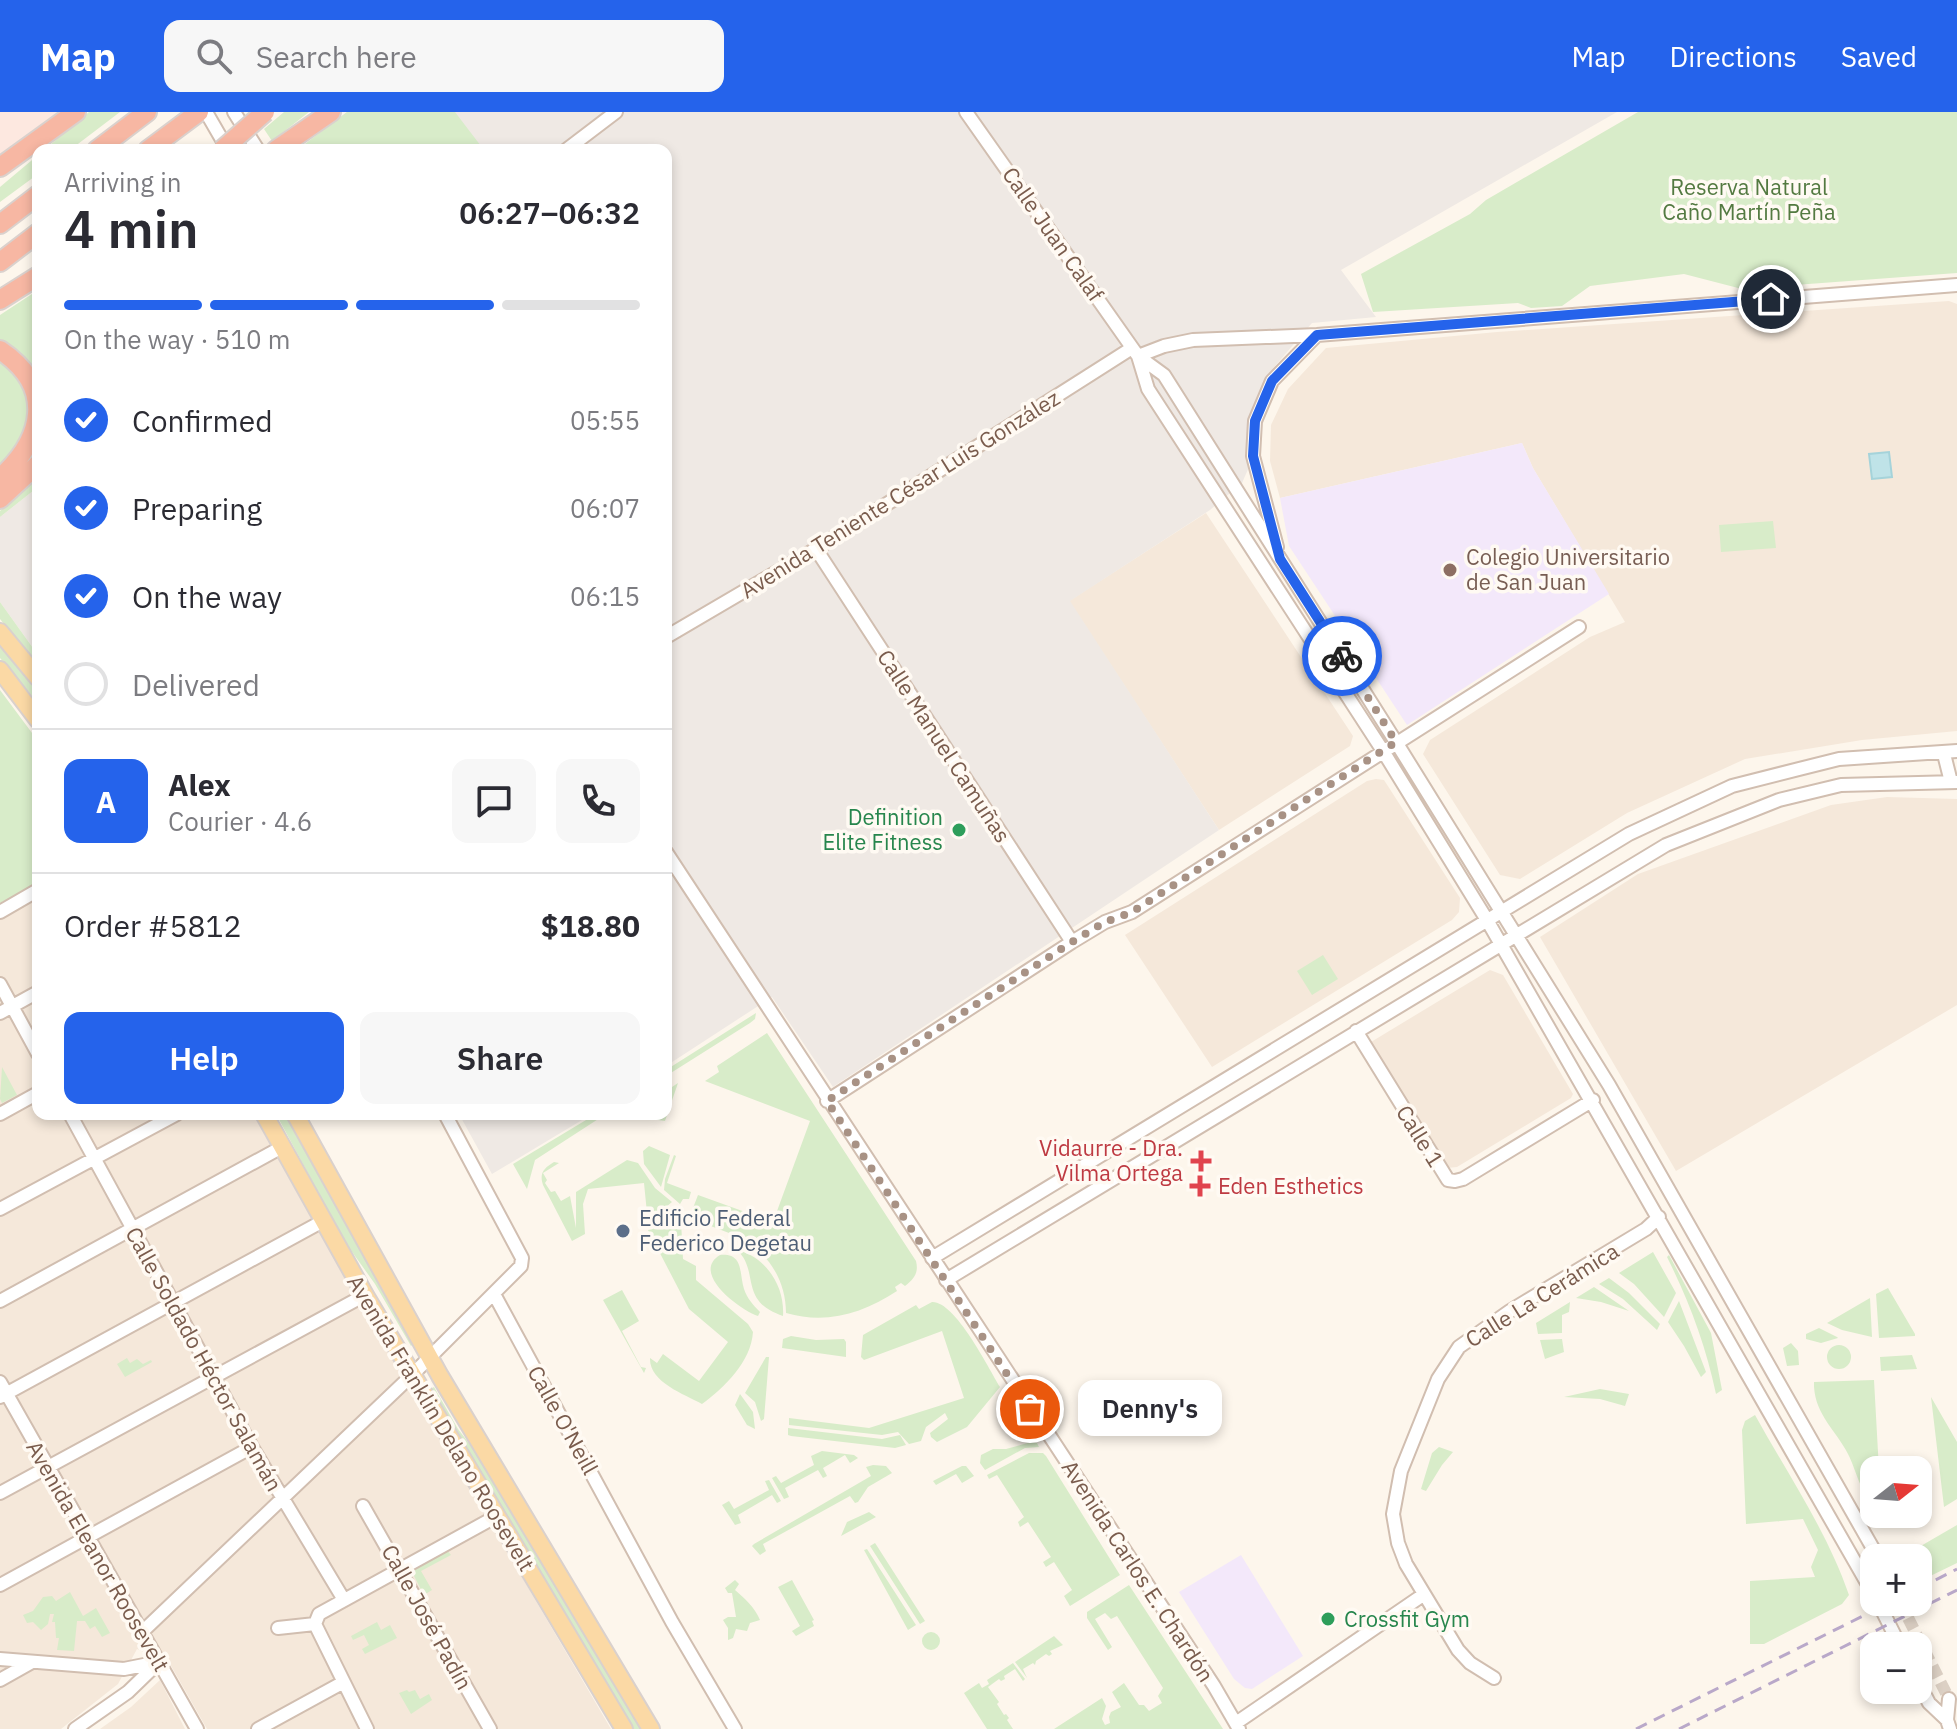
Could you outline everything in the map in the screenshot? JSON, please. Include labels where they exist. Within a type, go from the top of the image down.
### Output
[{"type":"highway","points":[[34,144],[76,112]]},
{"type":"highway","points":[[156,144],[199,112]]},
{"type":"highway","points":[[231,144],[265,112]]},
{"type":"highway","points":[[105,144],[143,115]]},
{"type":"highway","points":[[284,144],[322,115]]},
{"type":"highway","points":[[35,144],[38,141]]},
{"type":"highway","points":[[0,167],[32,145]]},
{"type":"highway","points":[[0,178],[32,147]]},
{"type":"highway","points":[[0,224],[32,200]]},
{"type":"highway","points":[[0,262],[32,238]]},
{"type":"highway","points":[[0,300],[32,280]]},
{"type":"highway","points":[[0,350],[22,369],[32,388]]},
{"type":"highway","points":[[0,478],[27,449],[32,436]]},
{"type":"highway","points":[[0,499],[32,470]]},
{"type":"main road","points":[[0,632],[32,671]]},
{"type":"main road","points":[[0,670],[32,712]]},
{"type":"main road","name":"Avenida Franklin Delano Roosevelt","points":[[267,1120],[365,1295],[624,1729]]},
{"type":"main road","name":"Avenida Franklin Delano Roosevelt","points":[[298,1120],[430,1358],[651,1729]]},
{"type":"street","points":[[206,112],[222,144]]},
{"type":"street","points":[[234,112],[254,144]]},
{"type":"street","points":[[574,144],[616,112]]},
{"type":"street","name":"Calle Juan Calaf","points":[[966,112],[1135,352]]},
{"type":"street","name":"Avenida Teniente César Luis González","points":[[672,633],[816,549],[1135,352],[1193,340],[1317,335],[1957,285]]},
{"type":"street","points":[[1280,559],[1253,456],[1255,421],[1272,381],[1317,335]]},
{"type":"street","points":[[1135,352],[1164,375],[1502,911],[1609,1085],[1870,1544]]},
{"type":"street","points":[[1135,352],[1148,389],[1383,751],[1487,920],[1593,1100],[1860,1570]]},
{"type":"street","name":"Calle Manuel Camuñas","points":[[816,549],[1072,942]]},
{"type":"street","points":[[827,1101],[1072,942],[1105,922],[1132,912],[1579,627]]},
{"type":"street","points":[[932,1258],[1612,844],[1732,786],[1839,759],[1951,753],[1954,782],[1841,785],[1779,800],[1666,845],[946,1280]]},
{"type":"street","points":[[1803,768],[1810,792]]},
{"type":"street","points":[[1612,844],[1627,868]]},
{"type":"street","name":"Avenida Carlos E. Chardón","points":[[672,861],[1238,1726]]},
{"type":"street","points":[[0,912],[32,893]]},
{"type":"street","points":[[0,984],[32,1043]]},
{"type":"street","points":[[0,1013],[32,995]]},
{"type":"street","name":"Calle 1","points":[[1356,1031],[1448,1180],[1463,1179],[1593,1100]]},
{"type":"street","points":[[0,1114],[32,1096]]},
{"type":"street","name":"Calle Soldado Héctor Salamán","points":[[73,1120],[252,1447],[344,1600]]},
{"type":"street","points":[[0,1209],[166,1120]]},
{"type":"street","points":[[141,1633],[430,1358],[523,1262],[448,1120]]},
{"type":"street","points":[[0,1301],[282,1147]]},
{"type":"street","name":"Calle La Cerámica","points":[[1494,1678],[1470,1663],[1458,1650],[1423,1595],[1398,1543],[1394,1503],[1401,1471],[1445,1367],[1466,1341],[1646,1229],[1659,1217]]},
{"type":"street","points":[[2,1391],[323,1221]]},
{"type":"street","name":"Calle O'Neill","points":[[494,1294],[672,1622],[735,1729]]},
{"type":"street","points":[[0,1493],[365,1295]]},
{"type":"street","name":"Avenida Eleanor Roosevelt","points":[[2,1391],[197,1729]]},
{"type":"street","points":[[0,1585],[252,1447]]},
{"type":"street","name":"Calle José Padín","points":[[363,1506],[490,1729]]},
{"type":"street","points":[[367,1729],[315,1624],[319,1614],[497,1516]]},
{"type":"street","points":[[1238,1726],[1423,1595]]},
{"type":"street","points":[[278,1628],[315,1624]]},
{"type":"street","points":[[0,1659],[124,1669],[159,1662]]},
{"type":"street","points":[[0,1680],[32,1662]]},
{"type":"street","points":[[75,1729],[128,1692],[159,1662]]},
{"type":"street","points":[[258,1729],[342,1683]]},
{"type":"street","points":[[1948,1725],[1949,1699]]},
{"type":"street","points":[[1930,1704],[1948,1725]]},
{"type":"shaded area","points":[[0,112],[58,112],[0,154]]},
{"type":"shaded area","points":[[347,112],[1617,112],[1341,270],[1376,317],[1312,323],[1268,374],[1248,420],[1249,467],[1242,483],[1210,510],[1070,601],[1219,830],[833,1087],[772,997],[672,1062],[672,144],[305,144]]},
{"type":"shaded area","points":[[1949,301],[1957,304],[1957,731],[1862,740],[1745,759],[1627,813],[1520,879],[1500,875],[1423,754],[1430,740],[1590,637],[1625,622],[1533,468],[1522,443],[1280,498],[1270,461],[1271,425],[1288,389],[1326,348],[1497,332]]},
{"type":"shaded area","name":"Colegio Universitario de San Juan","points":[[1522,443],[1533,468],[1609,594],[1407,725],[1289,546],[1280,498]]},
{"type":"shaded area","points":[[32,492],[32,647],[0,602],[0,517]]},
{"type":"shaded area","points":[[1206,513],[1353,736],[1350,746],[1219,830],[1069,601]]},
{"type":"shaded area","points":[[1384,780],[1460,898],[1459,912],[1452,920],[1212,1067],[1125,935],[1367,781]]},
{"type":"shaded area","points":[[1887,797],[1957,799],[1957,1005],[1676,1171],[1540,937],[1638,874],[1831,805]]},
{"type":"shaded area","points":[[32,901],[32,1120],[264,1120],[431,1422],[611,1729],[207,1729],[170,1664],[137,1649],[118,1684],[61,1729],[0,1729],[0,919]]},
{"type":"shaded area","points":[[1490,970],[1503,975],[1573,1094],[1457,1167],[1447,1168],[1371,1042]]},
{"type":"shaded area","points":[[462,1120],[582,1120],[492,1174]]},
{"type":"shaded area","points":[[1241,1555],[1303,1656],[1252,1689],[1245,1688],[1234,1679],[1179,1592]]},
{"type":"shaded area","points":[[160,1680],[185,1729],[100,1729],[131,1707]]},
{"type":"green space","points":[[89,112],[120,112],[78,144],[51,144]]},
{"type":"green space","points":[[284,112],[309,112],[272,141],[264,129]]},
{"type":"green space","points":[[347,112],[455,112],[479,144],[305,144]]},
{"type":"green space","name":"Reserva Natural Caño Martín Peña","points":[[1638,112],[1957,112],[1957,273],[1742,289],[1684,274],[1590,286],[1562,306],[1531,308],[1518,303],[1373,312],[1361,274],[1470,214],[1486,200]]},
{"type":"green space","points":[[32,160],[32,178],[0,202],[0,187]]},
{"type":"green space","points":[[32,294],[32,377],[0,342],[0,315]]},
{"type":"green space","points":[[0,359],[25,392],[31,423],[26,439],[0,470]]},
{"type":"green space","points":[[32,482],[32,492],[0,517],[0,511]]},
{"type":"green space","points":[[1773,521],[1776,548],[1721,552],[1719,525]]},
{"type":"green space","points":[[0,602],[32,647],[32,659],[0,619]]},
{"type":"green space","points":[[0,643],[32,683],[32,696],[0,658]]},
{"type":"green space","points":[[0,690],[32,733],[32,886],[0,903]]},
{"type":"green space","points":[[1323,955],[1338,979],[1312,995],[1297,971]]},
{"type":"green space","points":[[756,1013],[750,1023],[672,1072],[672,1066]]},
{"type":"green space","points":[[767,1033],[916,1261],[916,1272],[905,1286],[901,1283],[895,1287],[897,1291],[858,1311],[816,1318],[786,1313],[780,1282],[764,1257],[749,1243],[744,1244],[741,1237],[732,1237],[695,1220],[693,1208],[698,1195],[773,1222],[810,1121],[705,1081],[719,1072],[717,1066]]},
{"type":"green space","points":[[2,1067],[17,1095],[2,1103],[0,1099]]},
{"type":"green space","points":[[678,1083],[672,1101],[672,1087]]},
{"type":"green space","points":[[279,1120],[290,1120],[414,1343],[411,1346],[375,1284],[345,1242]]},
{"type":"green space","points":[[586,1120],[597,1120],[535,1160],[527,1189],[513,1164]]},
{"type":"green space","points":[[649,1146],[670,1155],[661,1187],[644,1164],[643,1151]]},
{"type":"green space","points":[[674,1155],[667,1183],[691,1192],[689,1199],[683,1199],[680,1204],[664,1190]]},
{"type":"green space","points":[[627,1160],[638,1163],[655,1188],[672,1202],[660,1212],[647,1213],[644,1183],[588,1189],[583,1204],[585,1234],[572,1241],[543,1185],[542,1177],[543,1171],[554,1162],[559,1163],[543,1173],[547,1180],[545,1183],[561,1201],[570,1196],[576,1228],[576,1192]]},
{"type":"green space","points":[[674,1220],[681,1221],[683,1259],[696,1266],[696,1280],[748,1324],[753,1332],[742,1364],[702,1404],[669,1386],[651,1366],[650,1358],[657,1363],[663,1354],[699,1381],[728,1342],[689,1309],[648,1230]]},
{"type":"green space","points":[[737,1250],[757,1259],[772,1274],[781,1294],[783,1316],[760,1302],[748,1267]]},
{"type":"green space","points":[[1653,1252],[1676,1293],[1664,1317],[1634,1284],[1619,1273]]},
{"type":"green space","points":[[720,1255],[728,1255],[737,1261],[744,1289],[760,1312],[758,1316],[730,1299],[714,1281],[712,1263]]},
{"type":"green space","points":[[1669,1255],[1711,1333],[1722,1390],[1716,1394],[1702,1341],[1667,1257]]},
{"type":"green space","points":[[1609,1278],[1660,1324],[1657,1330],[1623,1299],[1599,1284]]},
{"type":"green space","points":[[1594,1287],[1629,1311],[1576,1298]]},
{"type":"green space","points":[[1888,1288],[1915,1336],[1879,1338],[1876,1294]]},
{"type":"green space","points":[[622,1290],[639,1321],[622,1331],[641,1367],[646,1368],[644,1373],[603,1300]]},
{"type":"green space","points":[[1870,1298],[1872,1337],[1827,1323]]},
{"type":"green space","points":[[1679,1301],[1706,1372],[1701,1377],[1668,1322]]},
{"type":"green space","points":[[932,1302],[951,1312],[960,1323],[1000,1387],[967,1427],[937,1442],[930,1433],[948,1419],[945,1413],[926,1427],[921,1441],[909,1444],[898,1432],[882,1435],[789,1425],[789,1418],[869,1428],[964,1398],[942,1331],[864,1360],[861,1357],[863,1335],[916,1305],[919,1309]]},
{"type":"green space","points":[[1570,1302],[1569,1312],[1562,1315],[1562,1333],[1538,1334],[1536,1323]]},
{"type":"green space","points":[[1819,1328],[1838,1338],[1821,1343],[1806,1339],[1806,1334]]},
{"type":"green space","points":[[791,1336],[816,1340],[844,1339],[846,1357],[782,1348],[783,1339]]},
{"type":"green space","points":[[1562,1339],[1564,1352],[1545,1359],[1540,1340]]},
{"type":"green space","points":[[1791,1343],[1798,1351],[1799,1365],[1787,1366],[1783,1348]]},
{"type":"green space","points":[[1839,1345],[1850,1352],[1851,1357],[1844,1368],[1839,1369],[1828,1362],[1827,1357],[1834,1346]]},
{"type":"green space","points":[[1912,1355],[1917,1369],[1881,1371],[1880,1357]]},
{"type":"green space","points":[[766,1357],[769,1357],[764,1419],[761,1421],[755,1402],[745,1393]]},
{"type":"green space","points":[[127,1358],[130,1363],[137,1359],[143,1364],[152,1362],[125,1377],[117,1364]]},
{"type":"green space","points":[[1874,1380],[1878,1456],[1860,1456],[1860,1482],[1843,1445],[1822,1415],[1814,1382]]},
{"type":"green space","points":[[434,1387],[458,1429],[489,1469],[645,1729],[633,1729],[430,1389]]},
{"type":"green space","points":[[1600,1389],[1629,1394],[1625,1406],[1600,1399],[1564,1397]]},
{"type":"green space","points":[[740,1394],[753,1412],[755,1429],[747,1425],[735,1405]]},
{"type":"green space","points":[[1931,1397],[1957,1442],[1957,1499],[1944,1507]]},
{"type":"green space","points":[[1755,1415],[1818,1525],[1849,1595],[1842,1604],[1764,1644],[1750,1644],[1750,1581],[1815,1577],[1811,1567],[1818,1550],[1803,1519],[1746,1524],[1742,1430],[1745,1421]]},
{"type":"green space","points":[[788,1428],[882,1439],[900,1435],[906,1445],[895,1448],[791,1436],[788,1435]]},
{"type":"green space","points":[[1031,1442],[1039,1447],[1025,1448],[985,1470],[980,1463],[981,1455],[993,1449]]},
{"type":"green space","points":[[1439,1447],[1453,1452],[1426,1491],[1421,1489],[1432,1453]]},
{"type":"green space","points":[[822,1451],[854,1455],[858,1458],[850,1463],[845,1455],[823,1468],[827,1476],[823,1478],[818,1470],[785,1488],[789,1497],[784,1499],[772,1478],[776,1476],[781,1483],[814,1465],[811,1456]]},
{"type":"green space","points":[[1029,1453],[1043,1453],[1046,1456],[1120,1575],[1070,1606],[1064,1596],[1072,1590],[1054,1562],[1046,1567],[1043,1562],[1051,1557],[1028,1522],[1020,1527],[1018,1522],[1024,1517],[997,1475],[989,1479],[987,1475]]},
{"type":"green space","points":[[886,1466],[892,1473],[868,1487],[858,1502],[855,1503],[850,1496],[763,1544],[766,1551],[760,1555],[752,1546],[871,1476],[866,1467]]},
{"type":"green space","points":[[966,1466],[974,1476],[962,1483],[956,1474],[936,1485],[933,1481]]},
{"type":"green space","points":[[769,1480],[781,1501],[777,1503],[772,1495],[738,1515],[741,1523],[735,1525],[722,1505],[729,1501],[734,1509],[769,1490],[765,1481]]},
{"type":"green space","points":[[869,1512],[876,1517],[841,1536],[847,1522]]},
{"type":"green space","points":[[1957,1525],[1957,1563],[1932,1575],[1932,1544],[1924,1544]]},
{"type":"green space","points":[[875,1543],[925,1621],[920,1624],[870,1546]]},
{"type":"green space","points":[[867,1549],[916,1625],[908,1630],[864,1550]]},
{"type":"green space","points":[[447,1550],[451,1555],[421,1571],[432,1590],[424,1595],[414,1576],[415,1570]]},
{"type":"green space","points":[[735,1580],[739,1584],[735,1590],[760,1620],[750,1623],[747,1631],[736,1629],[733,1638],[728,1640],[728,1628],[723,1620],[736,1617],[732,1593],[725,1588]]},
{"type":"green space","points":[[792,1580],[814,1620],[814,1626],[796,1636],[792,1631],[800,1626],[778,1587]]},
{"type":"green space","points":[[1129,1585],[1223,1729],[1054,1729],[1102,1698],[1106,1706],[1102,1719],[1105,1725],[1110,1723],[1111,1712],[1121,1707],[1112,1692],[1124,1683],[1139,1705],[1144,1705],[1149,1711],[1162,1703],[1158,1696],[1163,1688],[1117,1616],[1111,1619],[1105,1613],[1095,1619],[1112,1647],[1108,1650],[1087,1618],[1087,1612]]},
{"type":"green space","points":[[70,1592],[83,1616],[96,1608],[110,1633],[102,1637],[95,1626],[90,1629],[85,1621],[77,1621],[74,1651],[57,1650],[59,1638],[56,1638],[55,1622],[52,1622],[54,1614],[50,1614],[48,1624],[41,1630],[33,1622],[27,1623],[23,1615],[33,1611],[43,1597],[52,1596],[56,1601]]},
{"type":"green space","points":[[377,1622],[381,1630],[390,1625],[397,1638],[365,1654],[362,1649],[369,1645],[364,1635],[353,1640],[351,1636]]},
{"type":"green space","points":[[927,1632],[935,1632],[940,1641],[938,1648],[927,1650],[922,1645],[922,1637]]},
{"type":"green space","points":[[1054,1636],[1063,1645],[1036,1661],[1035,1665],[1033,1663],[1023,1669],[1027,1678],[1015,1662]]},
{"type":"green space","points":[[1013,1663],[1025,1679],[1023,1681],[1015,1669],[1004,1676],[1005,1679],[999,1679],[988,1687],[1013,1729],[987,1729],[964,1693],[979,1683],[982,1688],[989,1684],[987,1680]]},
{"type":"green space","points":[[415,1690],[420,1699],[429,1694],[432,1700],[411,1714],[399,1693]]},
{"type":"water","points":[[1889,452],[1892,477],[1872,479],[1869,454]]},
{"type":"tunnel","points":[[1907,1616],[1949,1699]]},
{"type":"railway","points":[[1932,1582],[1957,1569]]},
{"type":"railway","points":[[1679,1729],[1957,1590]]},
{"type":"railway","points":[[1636,1729],[1863,1616]]},
{"type":"way so far","points":[[1030,1409],[827,1101],[1072,942],[1105,922],[1132,912],[1396,742],[1342,656]]},
{"type":"place","name":"Colegio Universitario de San Juan","points":[[1450,570]]},
{"type":"place","name":"Definition Elite Fitness","points":[[959,830]]},
{"type":"place","name":"Vidaurre - Dra. Vilma Ortega","points":[[1201,1161]]},
{"type":"place","name":"Eden Esthetics","points":[[1200,1186]]},
{"type":"place","name":"Edificio Federal Federico Degetau","points":[[623,1231]]},
{"type":"place","name":"Denny's","points":[[1030,1409]]},
{"type":"place","name":"Crossfit Gym","points":[[1328,1619]]},
{"type":"route","points":[[1342,656],[1280,559],[1253,456],[1255,421],[1272,381],[1317,335],[1771,299]]}]
